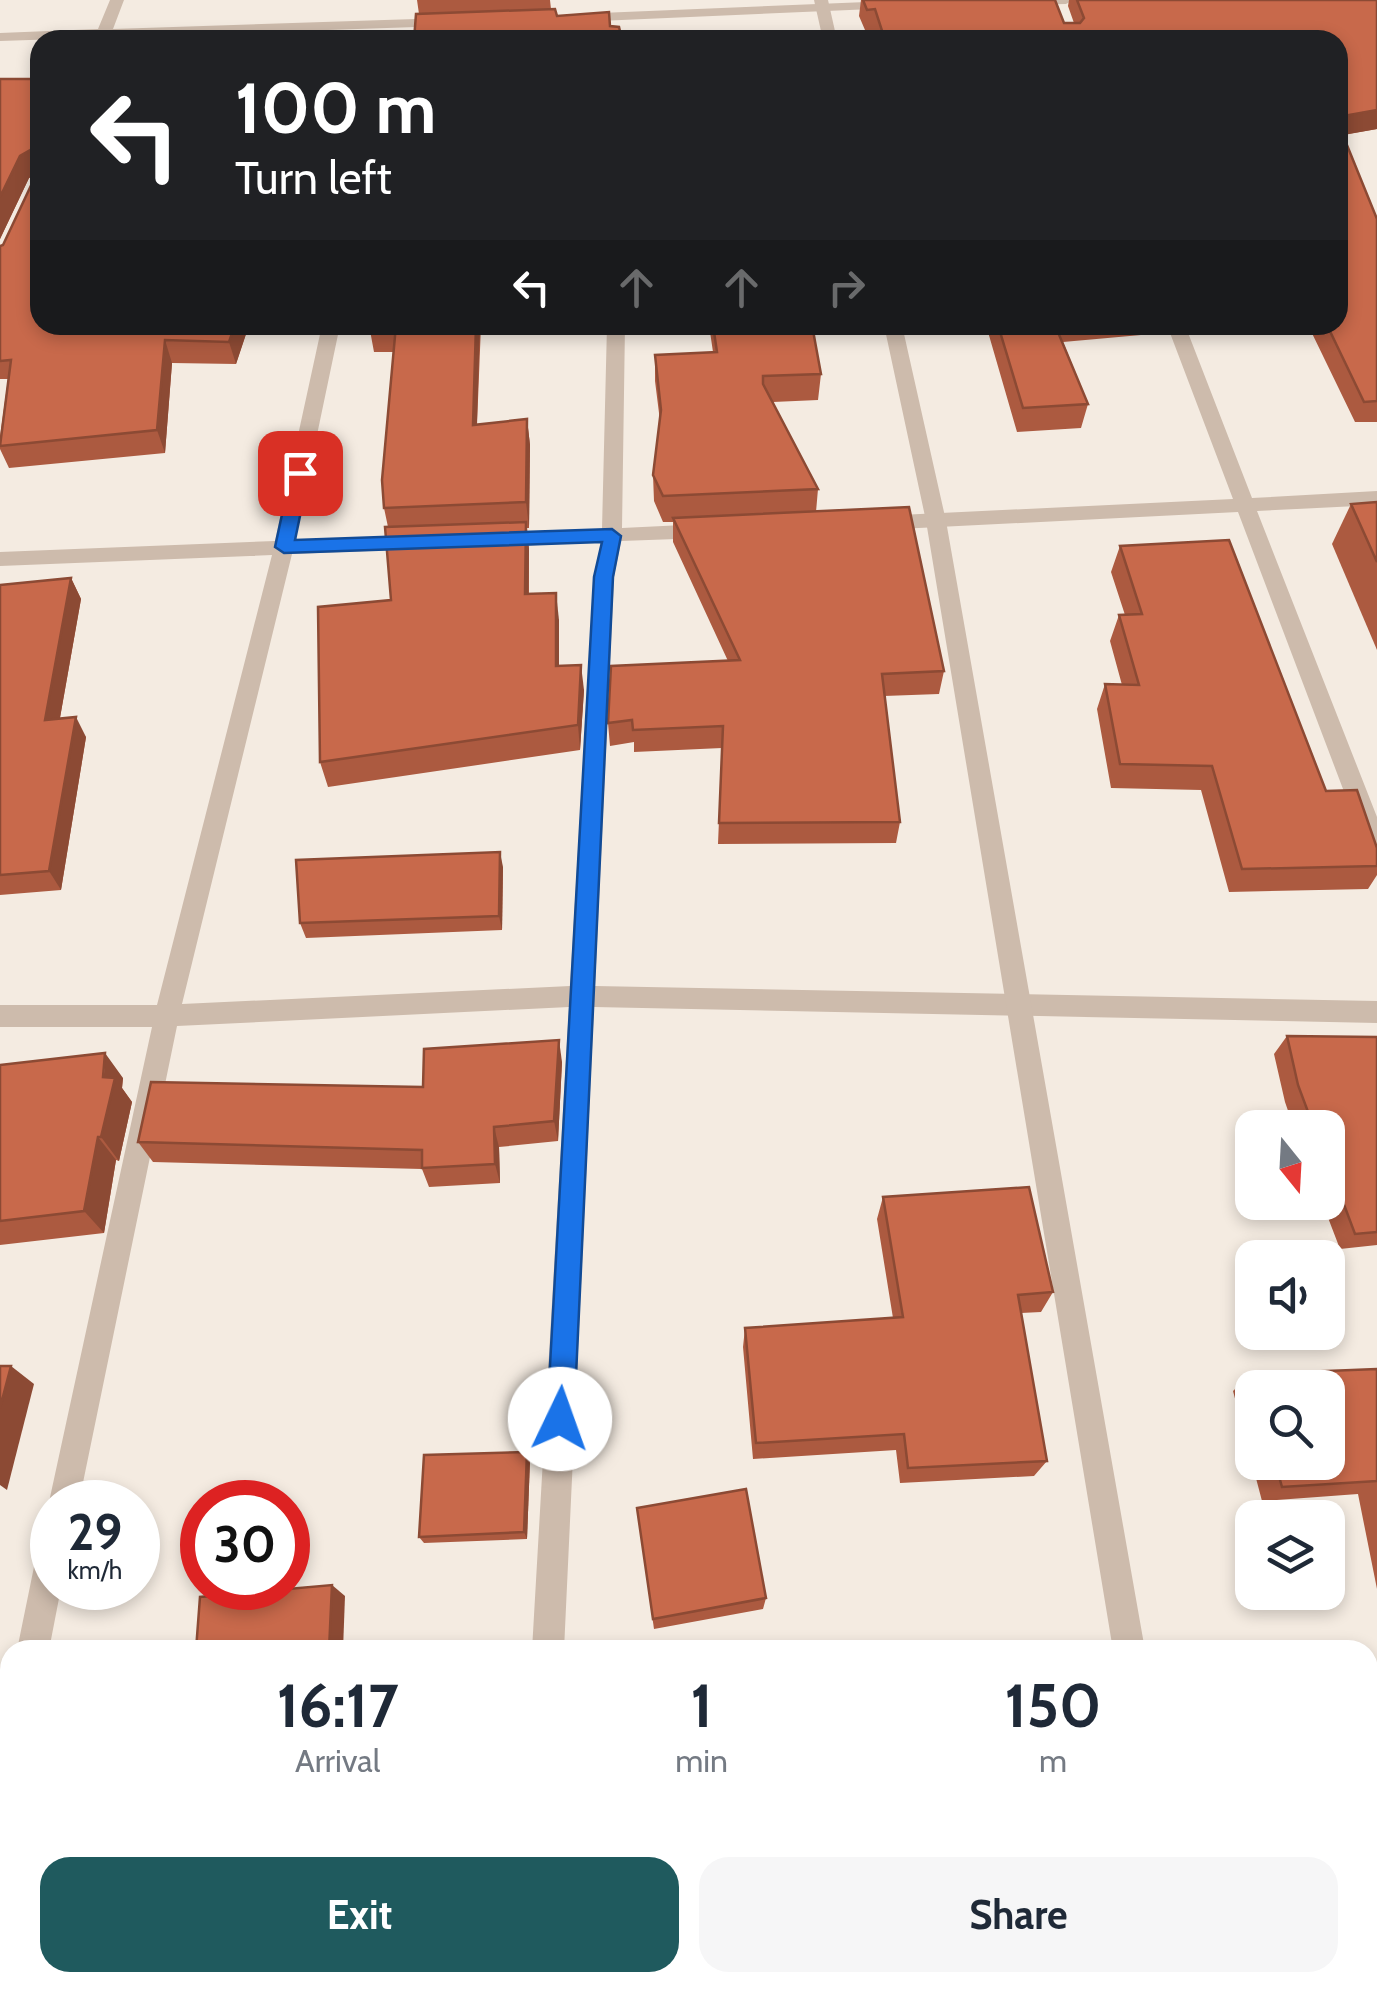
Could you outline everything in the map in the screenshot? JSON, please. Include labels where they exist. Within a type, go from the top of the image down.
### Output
[{"type":"street","points":[[105,30],[117,0]]},
{"type":"street","points":[[620,0],[620,22]]},
{"type":"street","points":[[996,2],[1058,3]]},
{"type":"street","points":[[822,4],[828,30]]},
{"type":"street","points":[[562,18],[620,22],[822,4],[900,5]]},
{"type":"street","points":[[387,30],[389,17]]},
{"type":"street","points":[[193,30],[389,17],[466,21]]},
{"type":"street","points":[[0,36],[30,36]]},
{"type":"street","points":[[69,1480],[166,1016],[284,547],[330,335]]},
{"type":"street","points":[[549,1640],[604,577],[612,536],[616,335]]},
{"type":"street","points":[[894,335],[936,521],[1127,1640]]},
{"type":"street","points":[[1180,335],[1377,847]]},
{"type":"street","points":[[860,524],[1377,498]]},
{"type":"street","points":[[477,540],[726,530]]},
{"type":"street","points":[[0,559],[439,542]]},
{"type":"street","points":[[0,1016],[166,1016],[582,996],[1377,1012]]},
{"type":"street","points":[[35,1640],[41,1610]]},
{"type":"building","points":[[863,0],[1055,0],[1064,23],[1080,23],[1084,18],[1077,0],[1377,0],[1377,110],[1348,115],[1348,30],[882,30],[875,9],[867,10]]},
{"type":"building","points":[[555,9],[557,16],[609,12],[610,26],[620,30],[415,30],[416,14]]},
{"type":"building","points":[[0,79],[30,79],[30,150],[20,156],[0,197]]},
{"type":"building","points":[[1348,148],[1377,219],[1377,401],[1364,402],[1332,335],[1348,335]]},
{"type":"building","points":[[30,188],[30,335],[231,335],[229,342],[165,340],[157,430],[0,446],[11,360],[0,361],[3,245]]},
{"type":"building","points":[[395,335],[476,335],[473,425],[527,419],[526,502],[384,508],[382,480]]},
{"type":"building","points":[[714,335],[814,335],[821,374],[763,376],[763,384],[818,489],[663,496],[653,475],[661,410],[655,355],[717,352]]},
{"type":"building","points":[[1001,335],[1059,335],[1088,404],[1023,408]]},
{"type":"building","points":[[1377,502],[1377,562],[1351,504]]},
{"type":"building","points":[[909,507],[944,671],[882,674],[900,822],[719,823],[723,726],[633,730],[632,720],[608,723],[611,666],[740,660],[673,518]]},
{"type":"building","points":[[526,522],[525,594],[556,593],[556,666],[581,665],[578,725],[320,762],[318,607],[391,600],[385,527]]},
{"type":"building","points":[[1229,540],[1326,791],[1357,790],[1377,848],[1377,866],[1242,869],[1212,766],[1120,764],[1105,684],[1139,685],[1119,615],[1142,614],[1120,546]]},
{"type":"building","points":[[71,578],[45,720],[76,717],[49,871],[0,875],[0,585]]},
{"type":"building","points":[[500,852],[499,916],[300,923],[296,860]]},
{"type":"building","points":[[1287,1036],[1377,1037],[1377,1232],[1355,1234],[1345,1207],[1345,1110],[1307,1110]]},
{"type":"building","points":[[559,1040],[554,1121],[494,1127],[495,1164],[422,1168],[422,1150],[138,1142],[151,1082],[423,1087],[424,1049]]},
{"type":"building","points":[[105,1053],[103,1077],[115,1078],[98,1137],[84,1211],[0,1221],[0,1065]]},
{"type":"building","points":[[1029,1187],[1053,1292],[1018,1295],[1047,1461],[908,1468],[904,1434],[756,1443],[745,1328],[903,1317],[883,1197]]},
{"type":"building","points":[[0,1366],[11,1366],[0,1408]]},
{"type":"building","points":[[1377,1369],[1377,1481],[1282,1487],[1280,1480],[1345,1480],[1345,1370]]},
{"type":"building","points":[[527,1452],[524,1532],[419,1537],[424,1455]]},
{"type":"building","points":[[746,1489],[766,1598],[653,1619],[637,1508]]},
{"type":"building","points":[[332,1585],[329,1640],[197,1640],[199,1610],[310,1610],[310,1587]]},
{"type":"route","points":[[300,473],[284,547],[612,536],[604,577],[560,1419]]}]
